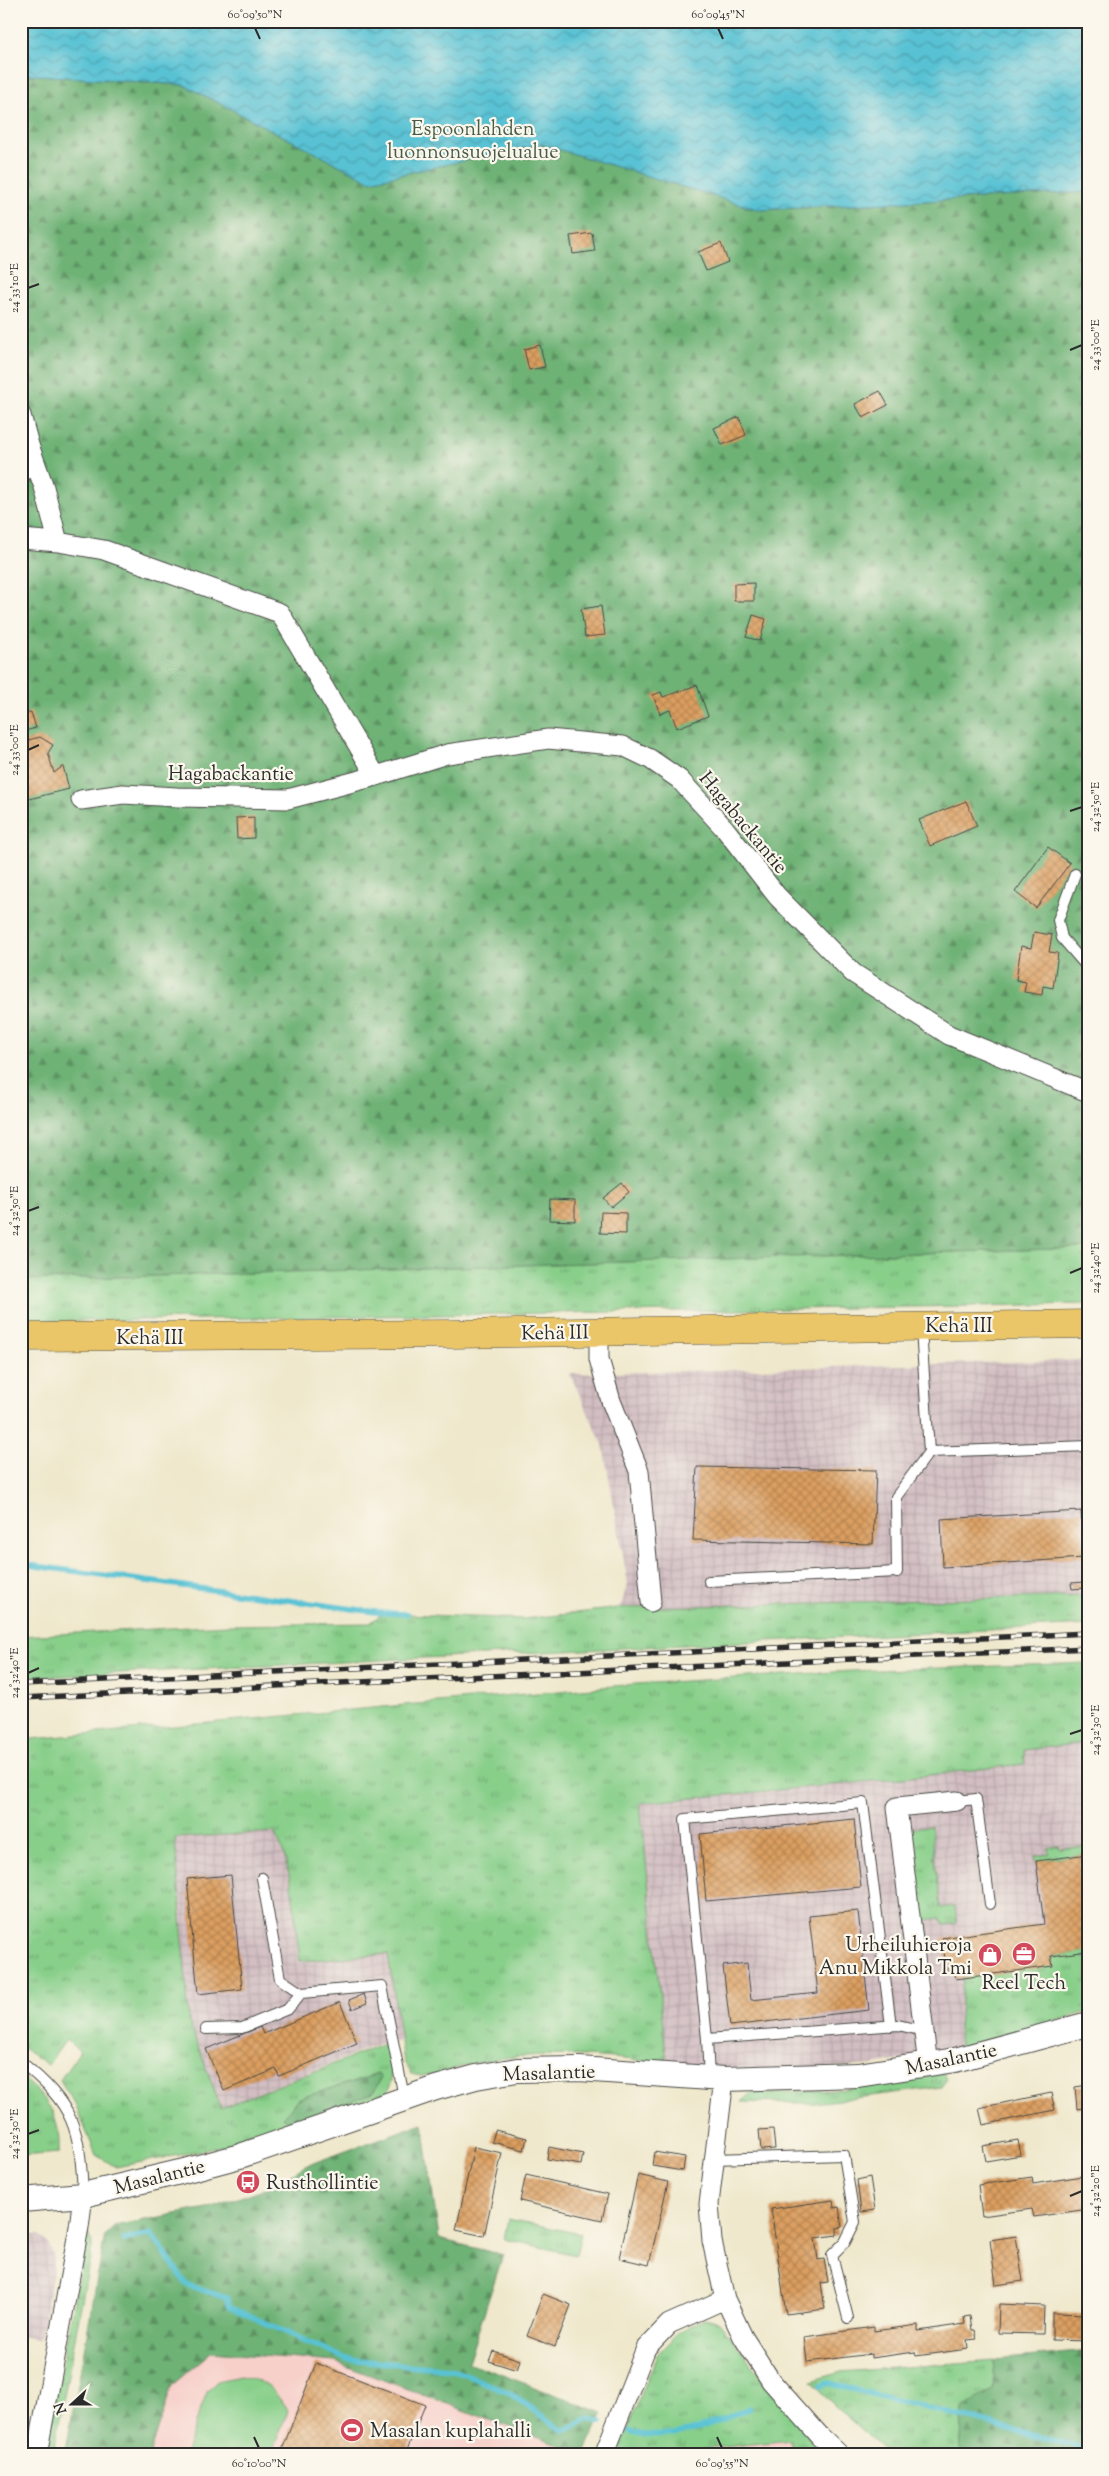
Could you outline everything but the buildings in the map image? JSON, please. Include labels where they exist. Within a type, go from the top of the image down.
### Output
[{"type":"highway","name":"Kehä III","points":[[21,1337],[1088,1324]]},
{"type":"street","points":[[21,415],[44,488],[58,542]]},
{"type":"street","points":[[21,473],[27,468],[29,445]]},
{"type":"street","points":[[21,539],[58,542],[104,550],[280,613],[376,776]]},
{"type":"street","name":"Hagabackantie","points":[[81,800],[123,794],[177,798],[288,799],[376,776],[447,754],[548,740],[622,746],[650,759],[679,779],[720,823],[776,896],[853,973],[949,1036],[1088,1092]]},
{"type":"street","points":[[599,1331],[599,1359],[606,1384],[639,1472],[651,1602]]},
{"type":"street","points":[[928,2066],[898,1808],[957,1801]]},
{"type":"street","name":"Masalantie","points":[[21,2200],[83,2195],[240,2156],[404,2097],[476,2077],[517,2070],[579,2069],[717,2078],[858,2075],[928,2066],[1088,2024]]},
{"type":"street","points":[[717,2078],[714,2159],[709,2204],[712,2241],[725,2299],[742,2337],[772,2381],[820,2436],[840,2455]]},
{"type":"street","points":[[37,2455],[79,2227],[83,2195]]},
{"type":"street","points":[[604,2455],[646,2348],[669,2324],[725,2299]]},
{"type":"lane","points":[[1074,874],[1058,920],[1062,938],[1088,968]]},
{"type":"lane","points":[[709,1581],[897,1572],[896,1497],[929,1452],[920,1325]]},
{"type":"lane","points":[[929,1452],[1088,1446]]},
{"type":"lane","points":[[957,1801],[976,1799],[990,1904]]},
{"type":"lane","points":[[717,2078],[707,2038],[685,1819],[863,1803],[891,2026]]},
{"type":"lane","points":[[262,1878],[280,1978],[301,1993],[382,1986],[404,2097]]},
{"type":"lane","points":[[206,2029],[242,2028],[288,2009],[301,1993]]},
{"type":"lane","points":[[707,2038],[891,2026],[924,2031]]},
{"type":"lane","points":[[21,2062],[44,2081],[65,2107],[77,2132],[81,2157],[83,2195]]},
{"type":"lane","points":[[714,2159],[844,2155],[856,2222],[845,2242],[832,2255],[848,2318]]},
{"type":"shaded area","points":[[1088,1360],[1088,1596],[620,1608],[628,1583],[603,1445],[570,1374]]},
{"type":"shaded area","points":[[1088,1694],[1088,2012],[961,2048],[874,2065],[774,2071],[667,2064],[640,1803],[878,1781]]},
{"type":"shaded area","points":[[275,1832],[287,1866],[388,1954],[402,2041],[379,2044],[221,2108],[189,2022],[175,1838]]},
{"type":"shaded area","points":[[21,2235],[40,2235],[48,2243],[53,2255],[53,2271],[40,2340],[21,2336]]},
{"type":"shaded area","points":[[211,2352],[335,2362],[582,2455],[150,2455],[172,2385]]},
{"type":"shaded area","points":[[791,2440],[791,2455],[650,2455]]},
{"type":"green space","points":[[21,74],[184,85],[370,181],[541,144],[759,210],[1088,192],[1088,1248],[21,1280]]},
{"type":"green space","points":[[1088,1248],[1088,1304],[21,1322],[21,1280]]},
{"type":"green space","points":[[1088,1596],[1088,1625],[21,1678],[21,1636],[228,1625],[370,1623],[383,1613],[522,1619],[620,1608]]},
{"type":"green space","points":[[1088,1663],[1088,1754],[1086,1754],[1084,1743],[1024,1750],[1025,1764],[885,1780],[640,1803],[667,2064],[568,2055],[543,2055],[494,2059],[470,2064],[441,2074],[419,2076],[412,2074],[404,2062],[388,1954],[300,1961],[290,1878],[281,1847],[274,1832],[175,1838],[189,2022],[221,2108],[387,2043],[392,2081],[387,2092],[301,2123],[340,2105],[373,2093],[381,2078],[378,2074],[297,2099],[296,2126],[210,2149],[116,2167],[96,2155],[75,2104],[60,2080],[80,2051],[66,2040],[48,2065],[21,2047],[21,1740],[636,1684],[851,1671]]},
{"type":"green space","points":[[931,1826],[941,1908],[955,1906],[957,1923],[944,1925],[940,1918],[927,1920],[931,1951],[924,1948],[920,1938],[908,1828]]},
{"type":"green space","points":[[1059,1846],[1060,1849],[1088,1846],[1088,1854],[1036,1861],[1035,1856],[1049,1854],[1048,1848]]},
{"type":"green space","points":[[1088,1951],[1088,2012],[961,2048],[958,2040],[963,1977],[1053,1965],[1051,1956]]},
{"type":"green space","points":[[944,2073],[947,2079],[941,2087],[815,2103],[741,2102],[751,2093],[838,2090]]},
{"type":"green space","points":[[378,2074],[381,2078],[373,2093],[340,2105],[296,2126],[283,2118],[297,2099]]},
{"type":"green space","points":[[21,2075],[46,2101],[51,2109],[57,2127],[59,2153],[21,2156]]},
{"type":"green space","points":[[423,2123],[439,2239],[503,2255],[468,2362],[603,2413],[584,2455],[335,2362],[211,2352],[172,2385],[150,2455],[65,2455],[105,2235],[114,2226],[212,2207],[269,2187],[305,2166]]},
{"type":"green space","points":[[508,2219],[581,2234],[576,2255],[504,2239]]},
{"type":"green space","points":[[87,2232],[93,2242],[53,2455],[45,2455]]},
{"type":"green space","points":[[706,2317],[720,2323],[813,2443],[826,2455],[791,2455],[791,2440],[650,2455],[617,2455],[657,2355],[676,2334]]},
{"type":"green space","points":[[1088,2351],[1088,2455],[960,2455],[963,2409],[993,2390],[995,2360]]},
{"type":"green space","points":[[995,2360],[993,2390],[963,2409],[960,2455],[889,2455],[832,2403],[812,2381],[841,2372]]},
{"type":"green space","points":[[240,2376],[263,2383],[273,2391],[288,2410],[271,2455],[184,2455],[207,2392],[217,2381]]},
{"type":"water","name":"Espoonlahden luonnonsuojelualue","points":[[21,21],[1088,21],[1088,192],[759,210],[541,144],[370,181],[184,85],[21,74]]},
{"type":"waterway","points":[[21,1564],[383,1613],[407,1614]]},
{"type":"waterway","points":[[123,2240],[151,2234],[187,2285],[227,2298],[230,2307],[346,2359],[450,2369],[509,2392],[563,2431],[589,2419],[601,2422]]},
{"type":"waterway","points":[[821,2386],[829,2383],[1088,2449]]},
{"type":"waterway","points":[[630,2432],[646,2435],[676,2434],[692,2430],[750,2408]]},
{"type":"railway","points":[[21,1684],[1088,1633]]},
{"type":"railway","points":[[21,1698],[1088,1648]]},
{"type":"place","name":"Reel Tech","points":[[1024,1954]]},
{"type":"place","name":"Urheiluhieroja Anu Mikkola Tmi","points":[[990,1955]]},
{"type":"place","name":"Rusthollintie","points":[[248,2182]]},
{"type":"place","name":"Masalan kuplahalli","points":[[352,2430]]}]
